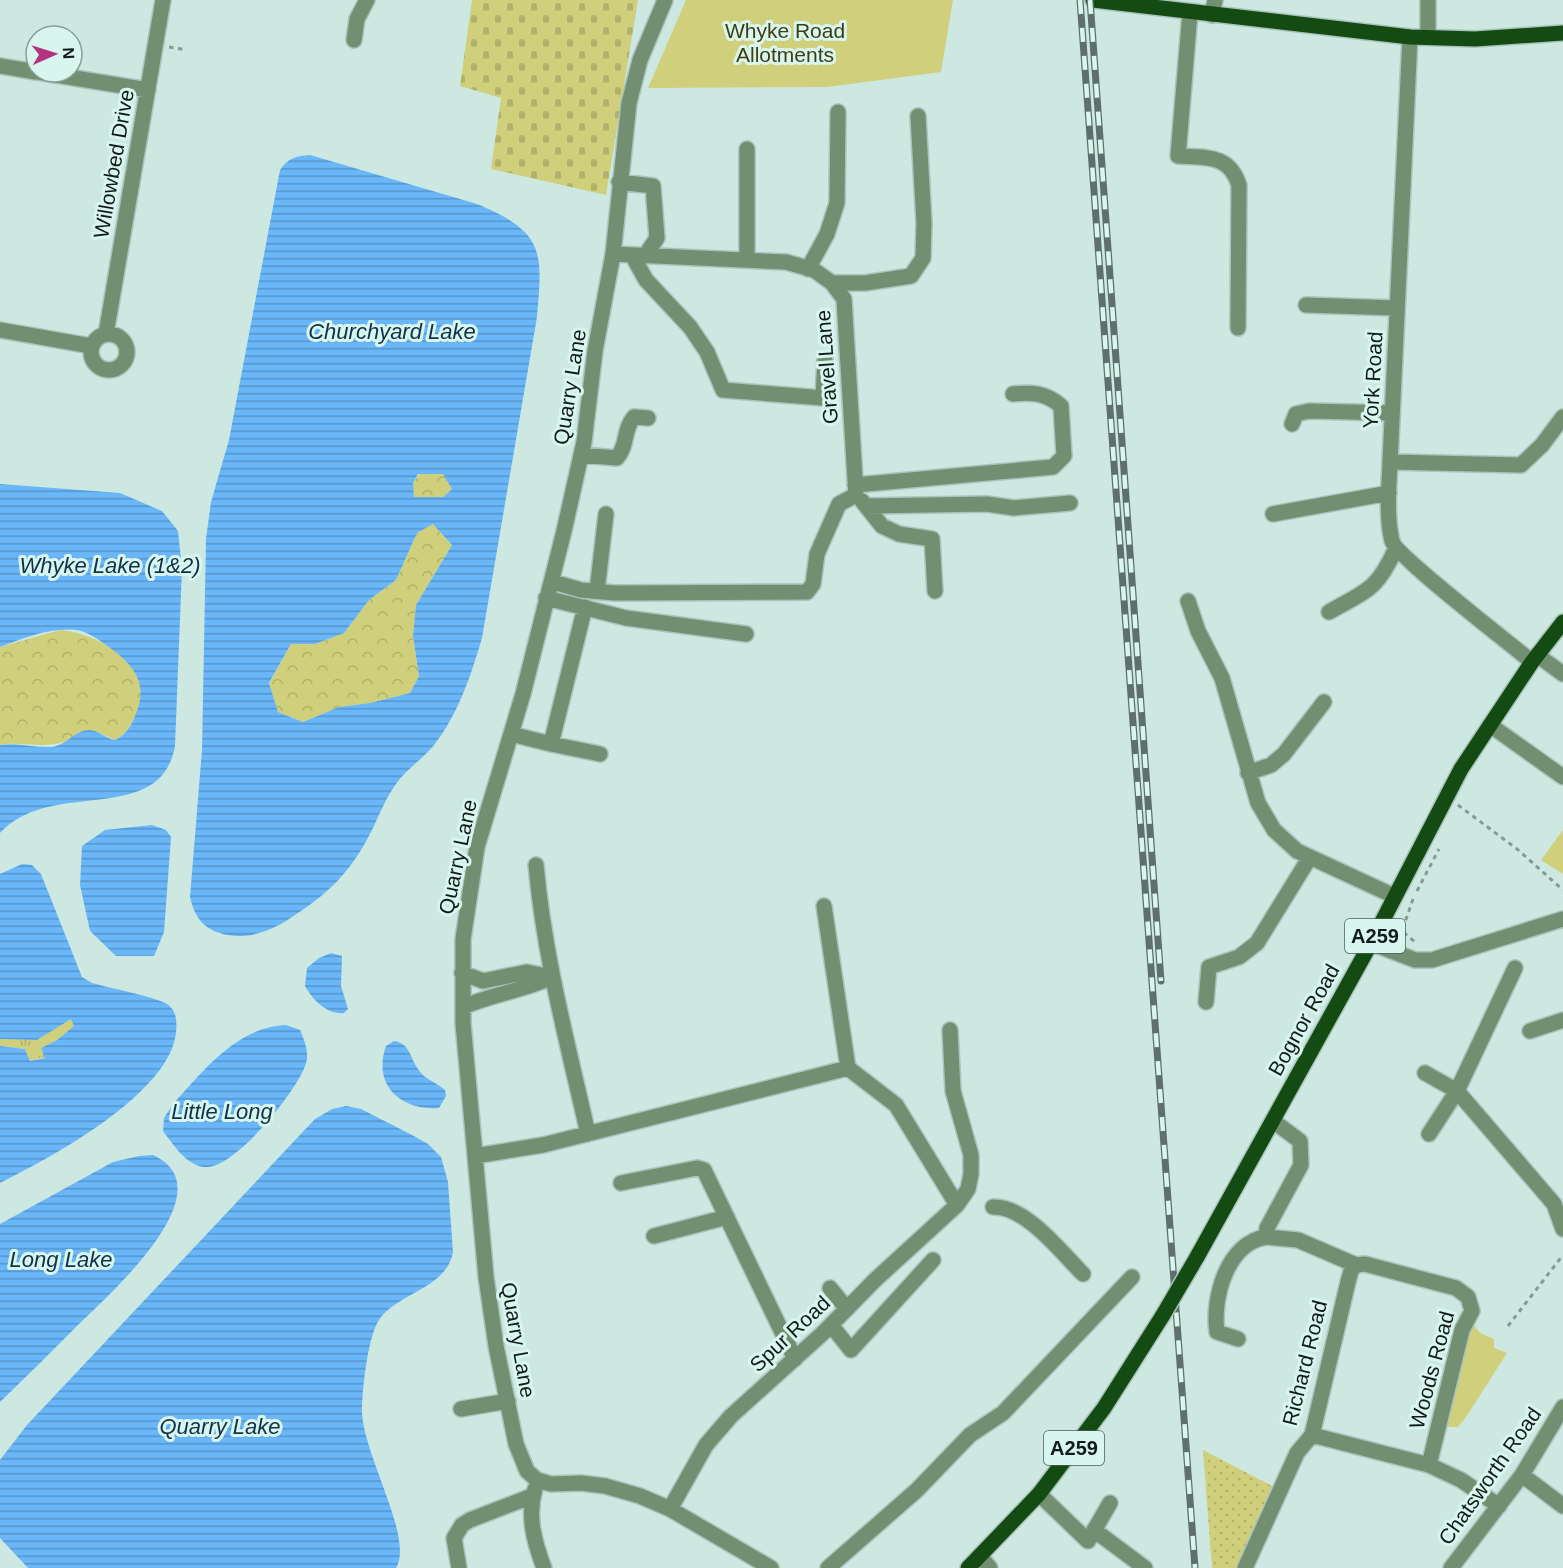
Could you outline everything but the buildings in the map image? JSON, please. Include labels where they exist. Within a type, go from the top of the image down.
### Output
[{"type":"main road","points":[[1093,0],[1190,13],[1213,8],[1410,37],[1515,38],[1563,33]]},
{"type":"main road","name":"Bognor Road","points":[[1039,1494],[1104,1408],[1163,1315],[1371,943],[1461,769],[1535,658],[1563,622]]},
{"type":"main road","name":"A259","points":[[968,1568],[1039,1494]]},
{"type":"street","name":"Willowbed Drive","points":[[106,334],[163,0]]},
{"type":"street","points":[[354,40],[357,19],[367,0]]},
{"type":"street","name":"Quarry Lane","points":[[537,1480],[527,1471],[516,1444],[486,1277],[463,1007],[462,974],[466,909],[477,847],[511,734],[546,598],[553,582],[581,455],[595,351],[613,254],[629,103],[640,60],[665,0]]},
{"type":"street","points":[[1428,0],[1428,38]]},
{"type":"street","points":[[1190,13],[1178,156],[1223,162],[1234,170],[1239,185],[1238,328]]},
{"type":"street","name":"York Road","points":[[1396,548],[1392,540],[1389,493],[1410,37]]},
{"type":"street","points":[[0,66],[24,70]]},
{"type":"street","points":[[84,80],[147,90]]},
{"type":"street","points":[[808,269],[827,234],[837,203],[838,112]]},
{"type":"street","points":[[832,283],[865,283],[911,276],[923,258],[924,223],[918,116]]},
{"type":"street","points":[[747,149],[747,260]]},
{"type":"street","points":[[619,182],[653,186],[657,238],[638,255],[646,280],[690,327],[707,352],[723,390],[822,398],[825,360]]},
{"type":"street","name":"Gravel Lane","points":[[613,254],[786,262],[808,269],[832,283],[844,299],[859,495]]},
{"type":"street","points":[[1306,305],[1397,308]]},
{"type":"street","points":[[0,330],[92,346]]},
{"type":"street","points":[[106,334],[115,335],[126,346],[125,359],[120,366],[102,369],[92,358],[92,346],[98,338],[106,334]]},
{"type":"street","points":[[553,582],[597,591],[788,594],[807,592],[813,584],[817,554],[839,504],[859,495],[1053,467],[1064,456],[1061,406],[1049,396],[1031,392],[1013,394]]},
{"type":"street","points":[[1292,424],[1296,414],[1309,411],[1392,413]]},
{"type":"street","points":[[581,455],[617,458],[624,450],[626,427],[634,417],[648,418]]},
{"type":"street","points":[[1390,462],[1521,465],[1542,445],[1563,417]]},
{"type":"street","points":[[1273,514],[1389,493]]},
{"type":"street","points":[[859,495],[1014,508],[1070,503]]},
{"type":"street","points":[[859,495],[882,526],[899,534],[932,539],[935,591]]},
{"type":"street","points":[[597,591],[606,514]]},
{"type":"street","points":[[1329,612],[1376,584],[1384,575],[1396,548],[1535,658],[1563,674]]},
{"type":"street","points":[[546,598],[626,618],[746,634]]},
{"type":"street","points":[[1188,601],[1198,631],[1222,678],[1258,803],[1274,830],[1297,850],[1394,896]]},
{"type":"street","points":[[551,744],[585,608]]},
{"type":"street","points":[[1248,773],[1271,765],[1284,754],[1324,702]]},
{"type":"street","points":[[1490,725],[1563,777]]},
{"type":"street","points":[[511,734],[600,754]]},
{"type":"street","points":[[1206,1002],[1209,967],[1239,957],[1257,943],[1310,856]]},
{"type":"street","points":[[536,865],[552,977],[588,1134]]},
{"type":"street","points":[[824,906],[848,1068],[896,1105],[957,1204]]},
{"type":"street","points":[[1371,943],[1415,960],[1432,960],[1563,919]]},
{"type":"street","points":[[1430,1134],[1457,1091],[1515,968]]},
{"type":"street","points":[[462,974],[483,981],[527,972],[552,977]]},
{"type":"street","points":[[463,1007],[485,997],[530,988],[552,977]]},
{"type":"street","points":[[1530,1031],[1563,1020]]},
{"type":"street","name":"Spur Road","points":[[670,1509],[712,1438],[730,1416],[831,1325],[957,1204],[968,1188],[972,1174],[970,1155],[953,1091],[950,1030]]},
{"type":"street","points":[[475,1156],[543,1145],[848,1068]]},
{"type":"street","points":[[1425,1072],[1457,1091],[1558,1201],[1563,1229]]},
{"type":"street","points":[[1266,1237],[1267,1228],[1301,1165],[1303,1156],[1300,1141],[1273,1121]]},
{"type":"street","points":[[621,1183],[697,1168],[704,1170],[795,1359]]},
{"type":"street","points":[[993,1207],[1003,1207],[1032,1223],[1083,1274]]},
{"type":"street","points":[[654,1236],[727,1217]]},
{"type":"street","points":[[1238,1339],[1217,1332],[1215,1308],[1228,1271],[1240,1250],[1251,1241],[1266,1237],[1298,1240],[1356,1265]]},
{"type":"street","points":[[831,1325],[851,1350],[933,1260]]},
{"type":"street","name":"Woods Road","points":[[1356,1265],[1365,1264],[1456,1288],[1468,1297],[1471,1305],[1472,1311],[1462,1330],[1429,1465]]},
{"type":"street","name":"Richard Road","points":[[1245,1568],[1297,1453],[1312,1435],[1348,1282],[1356,1265]]},
{"type":"street","points":[[828,1568],[917,1490],[970,1435],[1004,1413],[1132,1277]]},
{"type":"street","points":[[830,1288],[847,1309]]},
{"type":"street","points":[[460,1409],[508,1401]]},
{"type":"street","name":"Chatsworth Road","points":[[1451,1568],[1559,1424],[1563,1407]]},
{"type":"street","points":[[1312,1435],[1429,1465],[1461,1480],[1499,1506]]},
{"type":"street","points":[[1522,1475],[1563,1506]]},
{"type":"street","points":[[544,1568],[533,1532],[530,1510],[537,1480],[551,1484],[581,1483],[605,1486],[670,1509],[771,1568]]},
{"type":"street","points":[[1039,1494],[1088,1541],[1110,1503]]},
{"type":"street","points":[[459,1568],[454,1538],[462,1525],[532,1496]]},
{"type":"street","points":[[1094,1530],[1145,1568]]},
{"type":"street","points":[[980,1556],[990,1568]]},
{"type":"path","points":[[1447,798],[1517,849],[1563,890]]},
{"type":"path","points":[[1422,944],[1415,942],[1402,931],[1406,913],[1443,840]]},
{"type":"path","points":[[1508,1326],[1563,1255]]},
{"type":"green space","points":[[472,0],[638,0],[606,195],[491,169],[501,98],[460,86]]},
{"type":"green space","name":"Whyke Road Allotments","points":[[686,0],[953,0],[941,72],[827,87],[648,88]]},
{"type":"green space","points":[[419,474],[443,474],[452,489],[443,497],[414,497],[413,483]]},
{"type":"green space","points":[[433,524],[452,545],[416,605],[413,636],[419,676],[410,693],[370,703],[339,707],[303,722],[278,712],[269,684],[291,644],[315,644],[344,633],[369,600],[396,580],[417,533]]},
{"type":"green space","points":[[60,630],[75,632],[106,645],[131,667],[139,680],[141,695],[133,721],[115,740],[102,734],[80,732],[61,743],[0,745],[0,647]]},
{"type":"green space","points":[[1563,830],[1563,874],[1541,860]]},
{"type":"green space","points":[[72,1018],[74,1026],[57,1040],[41,1048],[45,1057],[30,1061],[25,1049],[0,1046],[0,1039],[37,1040]]},
{"type":"green space","points":[[1473,1324],[1480,1333],[1494,1339],[1494,1348],[1507,1353],[1458,1427],[1444,1427],[1466,1335]]},
{"type":"green space","points":[[1203,1450],[1274,1487],[1241,1568],[1212,1568]]},
{"type":"water","name":"Churchyard Lake","points":[[310,155],[477,204],[515,224],[527,234],[538,259],[540,275],[537,317],[482,638],[457,708],[434,745],[396,784],[363,846],[338,881],[317,899],[277,926],[262,932],[237,936],[220,933],[202,923],[190,897],[202,750],[206,539],[211,502],[229,440],[280,170],[289,160]],"holes":[[[418,474],[443,474],[452,489],[443,497],[414,497],[413,483]],[[433,524],[452,545],[416,605],[413,636],[419,676],[410,693],[370,703],[339,707],[303,722],[278,712],[269,683],[291,644],[315,644],[344,633],[369,600],[396,580],[417,533]]]},
{"type":"water","name":"Whyke Lake (1&2)","points":[[0,484],[120,493],[162,511],[178,531],[182,568],[175,746],[165,771],[148,786],[126,795],[47,807],[22,817],[0,833],[0,745],[51,747],[89,730],[115,740],[132,724],[139,706],[140,687],[134,671],[121,657],[85,632],[50,631],[0,647]]},
{"type":"water","points":[[152,825],[166,830],[171,837],[164,932],[154,956],[116,956],[90,931],[80,885],[82,846],[105,830]]},
{"type":"water","points":[[22,864],[32,865],[41,874],[82,977],[92,983],[167,1004],[175,1013],[176,1033],[169,1056],[153,1079],[131,1100],[77,1140],[0,1183],[0,1046],[25,1049],[30,1061],[45,1058],[41,1048],[57,1040],[74,1026],[71,1019],[37,1040],[0,1039],[0,874]]},
{"type":"water","points":[[331,953],[342,956],[341,986],[348,1009],[344,1013],[332,1012],[321,1006],[305,986],[307,968],[319,958]]},
{"type":"water","name":"Little Long","points":[[286,1025],[300,1030],[307,1052],[305,1066],[290,1093],[262,1128],[231,1157],[216,1165],[204,1167],[191,1162],[180,1153],[163,1131],[164,1118],[173,1104],[209,1065],[237,1042],[252,1033]]},
{"type":"water","points":[[394,1041],[407,1048],[423,1075],[445,1090],[446,1096],[439,1108],[413,1105],[393,1093],[383,1073],[383,1060],[386,1046]]},
{"type":"water","name":"Quarry Lake","points":[[346,1106],[361,1109],[428,1144],[441,1157],[448,1182],[453,1252],[449,1264],[433,1281],[400,1301],[381,1317],[373,1335],[365,1373],[363,1424],[393,1514],[400,1554],[396,1568],[28,1568],[0,1538],[0,1460],[27,1425],[315,1119],[332,1109]]},
{"type":"water","name":"Long Lake","points":[[153,1155],[173,1171],[177,1193],[170,1217],[154,1244],[110,1294],[0,1402],[0,1224],[113,1162]]},
{"type":"railway","points":[[1080,0],[1195,1568]]},
{"type":"railway","points":[[1090,0],[1161,981]]}]
